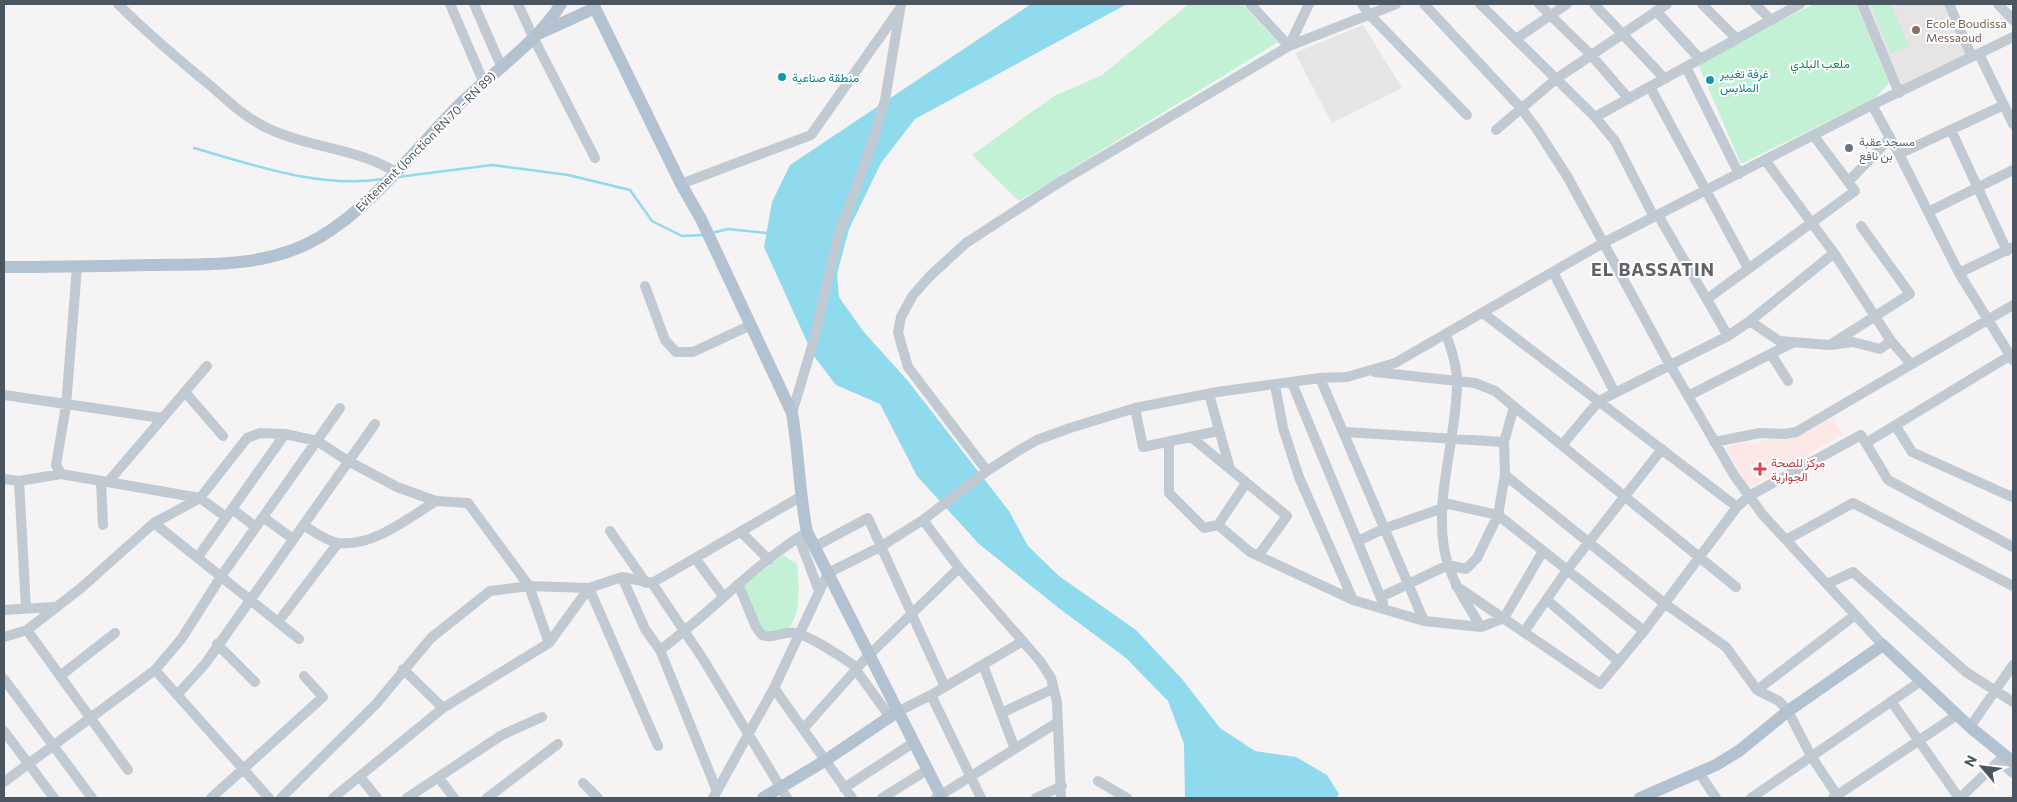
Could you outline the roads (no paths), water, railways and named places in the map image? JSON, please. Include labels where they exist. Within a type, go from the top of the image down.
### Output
[{"type":"main road","name":"Evitement (Jonction RN 70 - RN 89)","points":[[7,267],[232,263],[271,258],[302,247],[322,236],[354,212],[396,172],[483,81],[533,37],[560,5]]},
{"type":"main road","points":[[533,37],[594,6],[681,184],[701,219],[792,414],[796,438],[803,535],[814,547],[828,573],[894,714],[913,744],[939,797]]},
{"type":"main road","points":[[1648,797],[1700,774],[1739,751],[1788,711],[1883,645],[1970,728],[2006,759]]},
{"type":"main road","points":[[763,798],[783,793],[826,760],[894,714]]},
{"type":"street","points":[[118,4],[146,33],[243,113],[266,128],[296,139],[378,161],[396,172]]},
{"type":"street","points":[[450,4],[483,81]]},
{"type":"street","points":[[474,4],[501,66]]},
{"type":"street","points":[[518,4],[595,158]]},
{"type":"street","points":[[1250,4],[1289,46]]},
{"type":"street","points":[[1289,46],[1308,4]]},
{"type":"street","points":[[1362,4],[1368,13],[1467,115]]},
{"type":"street","points":[[984,472],[908,367],[898,333],[901,317],[913,295],[930,276],[966,243],[1055,185],[1289,46],[1368,13],[1396,4]]},
{"type":"street","points":[[1424,4],[1520,107],[1567,176],[1670,365],[1714,442],[1749,496],[1786,540],[1883,645]]},
{"type":"street","points":[[1480,4],[1595,117],[1615,141],[1656,216],[1728,336]]},
{"type":"street","points":[[1539,4],[1591,55],[1629,98]]},
{"type":"street","points":[[1516,40],[1567,4]]},
{"type":"street","points":[[1594,4],[1665,79]]},
{"type":"street","points":[[1496,130],[1520,107],[1556,79],[1667,4]]},
{"type":"street","points":[[1702,4],[1737,39]]},
{"type":"street","points":[[1755,4],[1771,20]]},
{"type":"street","points":[[1595,117],[1771,20],[1788,7],[1800,4]]},
{"type":"street","points":[[1862,4],[1899,93]]},
{"type":"street","points":[[1949,4],[2013,124]]},
{"type":"street","points":[[1998,4],[2013,20]]},
{"type":"street","points":[[681,184],[811,135],[901,6]]},
{"type":"street","points":[[792,414],[813,343],[838,238],[871,146],[885,100],[901,6]]},
{"type":"street","points":[[1656,11],[1700,59]]},
{"type":"street","points":[[715,795],[774,688],[828,573],[880,547],[923,520],[984,472],[1038,440],[1135,408],[1209,394],[1320,378],[1347,377],[1372,372],[1395,363],[1603,243],[1872,105],[2013,37]]},
{"type":"street","points":[[1686,67],[1739,174]]},
{"type":"street","points":[[1650,87],[1748,268]]},
{"type":"street","points":[[1866,443],[2012,358],[1989,318],[1959,273],[1872,105]]},
{"type":"street","points":[[1899,154],[1952,132],[2004,106]]},
{"type":"street","points":[[1952,132],[1978,189],[2010,249],[1959,273]]},
{"type":"street","points":[[1706,299],[1855,191],[1814,136]]},
{"type":"street","points":[[1848,182],[1889,139]]},
{"type":"street","points":[[1765,160],[1834,253],[1873,316],[1911,364]]},
{"type":"street","points":[[1928,212],[1978,189],[2013,170]]},
{"type":"street","points":[[1830,345],[1910,294],[1861,226]]},
{"type":"street","points":[[1562,445],[1599,401],[1728,336],[1750,321],[1834,253]]},
{"type":"street","points":[[61,474],[56,465],[66,406],[77,267]]},
{"type":"street","points":[[1553,272],[1615,393]]},
{"type":"street","points":[[644,286],[665,340],[676,352],[693,352],[751,325]]},
{"type":"street","points":[[1714,442],[1760,432],[1784,434],[1796,432],[2013,305]]},
{"type":"street","points":[[1483,312],[1737,507]]},
{"type":"street","points":[[1750,321],[1779,341],[1830,345],[1852,342],[1880,349],[1891,341]]},
{"type":"street","points":[[1446,334],[1453,356],[1457,381],[1444,506],[1444,547],[1456,586],[1481,627]]},
{"type":"street","points":[[1688,396],[1793,342]]},
{"type":"street","points":[[1771,354],[1788,380]]},
{"type":"street","points":[[103,525],[104,482],[207,366]]},
{"type":"street","points":[[1372,372],[1457,381],[1494,390],[1736,587]]},
{"type":"street","points":[[1320,378],[1345,432],[1383,529],[1424,621]]},
{"type":"street","points":[[1292,383],[1387,611]]},
{"type":"street","points":[[1275,385],[1283,428],[1299,477],[1353,600]]},
{"type":"street","points":[[185,392],[223,436]]},
{"type":"street","points":[[1209,394],[1230,469]]},
{"type":"street","points":[[4,395],[66,406],[162,418]]},
{"type":"street","points":[[1381,597],[1448,565],[1466,569],[1477,558],[1498,515],[1505,476],[1504,442],[1514,407]]},
{"type":"street","points":[[4,782],[155,670],[182,638],[222,575],[340,408]]},
{"type":"street","points":[[1135,408],[1143,448],[1218,431]]},
{"type":"street","points":[[177,695],[196,676],[375,424]]},
{"type":"street","points":[[1895,426],[1912,452],[2012,497],[2013,495]]},
{"type":"street","points":[[4,637],[26,630],[81,588],[154,523],[200,498],[247,438],[260,432],[285,434],[317,441],[348,461],[397,487],[436,501],[468,504],[529,586],[549,643]]},
{"type":"street","points":[[1345,432],[1504,442]]},
{"type":"street","points":[[198,557],[285,434]]},
{"type":"street","points":[[1456,586],[1600,684],[1644,630],[1737,507],[1749,496],[1861,435],[1888,480],[2013,547]]},
{"type":"street","points":[[1191,437],[1287,516],[1258,556]]},
{"type":"street","points":[[1169,443],[1169,493],[1204,528],[1218,526],[1258,556],[1353,600],[1387,611],[1424,621],[1481,627],[1504,618],[1543,550]]},
{"type":"street","points":[[1524,632],[1567,570],[1662,450]]},
{"type":"street","points":[[4,478],[19,481],[61,474],[200,498],[256,527]]},
{"type":"street","points":[[1505,476],[1664,604],[1726,647],[1757,690],[1779,701],[1788,711],[1811,756],[1836,797],[1957,715]]},
{"type":"street","points":[[19,481],[26,608]]},
{"type":"street","points":[[1218,526],[1246,483]]},
{"type":"street","points":[[281,798],[376,704],[403,669],[431,638],[490,591],[529,586],[589,588],[622,577],[649,583],[800,497]]},
{"type":"street","points":[[303,525],[338,543],[366,541],[436,501]]},
{"type":"street","points":[[1786,540],[1853,503],[2013,586]]},
{"type":"street","points":[[1358,541],[1383,529],[1444,506],[1498,515],[1644,630]]},
{"type":"street","points":[[263,517],[293,539]]},
{"type":"street","points":[[814,547],[868,518],[945,687]]},
{"type":"street","points":[[923,520],[959,568],[1040,661],[1051,678],[1058,722],[1061,798]]},
{"type":"street","points":[[154,523],[222,575],[299,639]]},
{"type":"street","points":[[610,531],[685,632],[783,793]]},
{"type":"street","points":[[741,532],[769,560]]},
{"type":"street","points":[[660,650],[685,632],[723,596],[803,535],[819,591]]},
{"type":"street","points":[[278,622],[338,543]]},
{"type":"street","points":[[695,558],[723,596]]},
{"type":"street","points":[[804,728],[868,656],[959,568]]},
{"type":"street","points":[[1827,584],[1853,572],[1966,672],[2013,702]]},
{"type":"street","points":[[622,577],[645,629],[660,650],[715,795]]},
{"type":"street","points":[[738,584],[756,627],[762,635],[771,637],[788,632],[799,633],[857,669],[894,714],[931,695],[1023,641]]},
{"type":"street","points":[[333,798],[443,708],[549,643],[589,588]]},
{"type":"street","points":[[589,588],[658,746]]},
{"type":"street","points":[[1547,600],[1618,661]]},
{"type":"street","points":[[4,610],[54,607]]},
{"type":"street","points":[[1757,690],[1856,615]]},
{"type":"street","points":[[26,630],[128,770]]},
{"type":"street","points":[[60,676],[115,633]]},
{"type":"street","points":[[217,644],[255,682]]},
{"type":"street","points":[[983,665],[1015,749]]},
{"type":"street","points":[[1970,728],[2013,665]]},
{"type":"street","points":[[403,669],[443,708]]},
{"type":"street","points":[[155,670],[269,798]]},
{"type":"street","points":[[211,798],[324,697],[304,676]]},
{"type":"street","points":[[4,679],[92,798]]},
{"type":"street","points":[[1751,798],[1921,681]]},
{"type":"street","points":[[774,688],[852,798]]},
{"type":"street","points":[[1001,713],[1053,689]]},
{"type":"street","points":[[931,695],[981,798]]},
{"type":"street","points":[[1891,701],[1960,798],[2006,759],[2013,773]]},
{"type":"street","points":[[407,798],[502,735],[542,717]]},
{"type":"street","points":[[939,797],[1058,722]]},
{"type":"street","points":[[4,731],[54,798]]},
{"type":"street","points":[[487,798],[558,744]]},
{"type":"street","points":[[844,788],[913,744]]},
{"type":"street","points":[[882,798],[927,770]]},
{"type":"street","points":[[1700,774],[1716,798]]},
{"type":"street","points":[[360,776],[377,798]]},
{"type":"street","points":[[439,778],[454,798]]},
{"type":"street","points":[[1098,781],[1128,798]]},
{"type":"street","points":[[583,783],[598,798]]},
{"type":"street","points":[[1036,798],[1062,786]]},
{"type":"water","points":[[1031,4],[1127,4],[915,119],[881,163],[849,229],[837,274],[839,297],[863,331],[908,381],[1009,511],[1028,546],[1059,576],[1136,630],[1182,679],[1220,728],[1255,751],[1296,757],[1327,775],[1339,794],[1337,798],[1185,798],[1184,744],[1168,701],[1126,658],[1060,609],[979,544],[917,476],[880,404],[836,385],[813,355],[764,247],[772,202],[790,165]]},
{"type":"waterway","points":[[194,148],[263,168],[311,178],[335,181],[383,179]]},
{"type":"waterway","points":[[398,177],[492,165],[568,175],[630,190],[652,221],[682,236],[705,235]]},
{"type":"waterway","points":[[712,233],[728,229],[767,233]]},
{"type":"place","name":"Ecole Boudissa Messaoud","points":[[1916,30]]},
{"type":"place","name":"منطقة صناعية","points":[[782,77]]},
{"type":"place","name":"غرفة تغيير الملابس","points":[[1710,80]]},
{"type":"place","name":"مسجد عقبة بن نافع","points":[[1849,148]]},
{"type":"place","name":"مركز للصحة الجوارية","points":[[1760,469]]},
{"type":"district","name":"EL BASSATIN","points":[[1653,269]]},
{"type":"park label","name":"ملعب البلدي","points":[[1820,63]]}]
